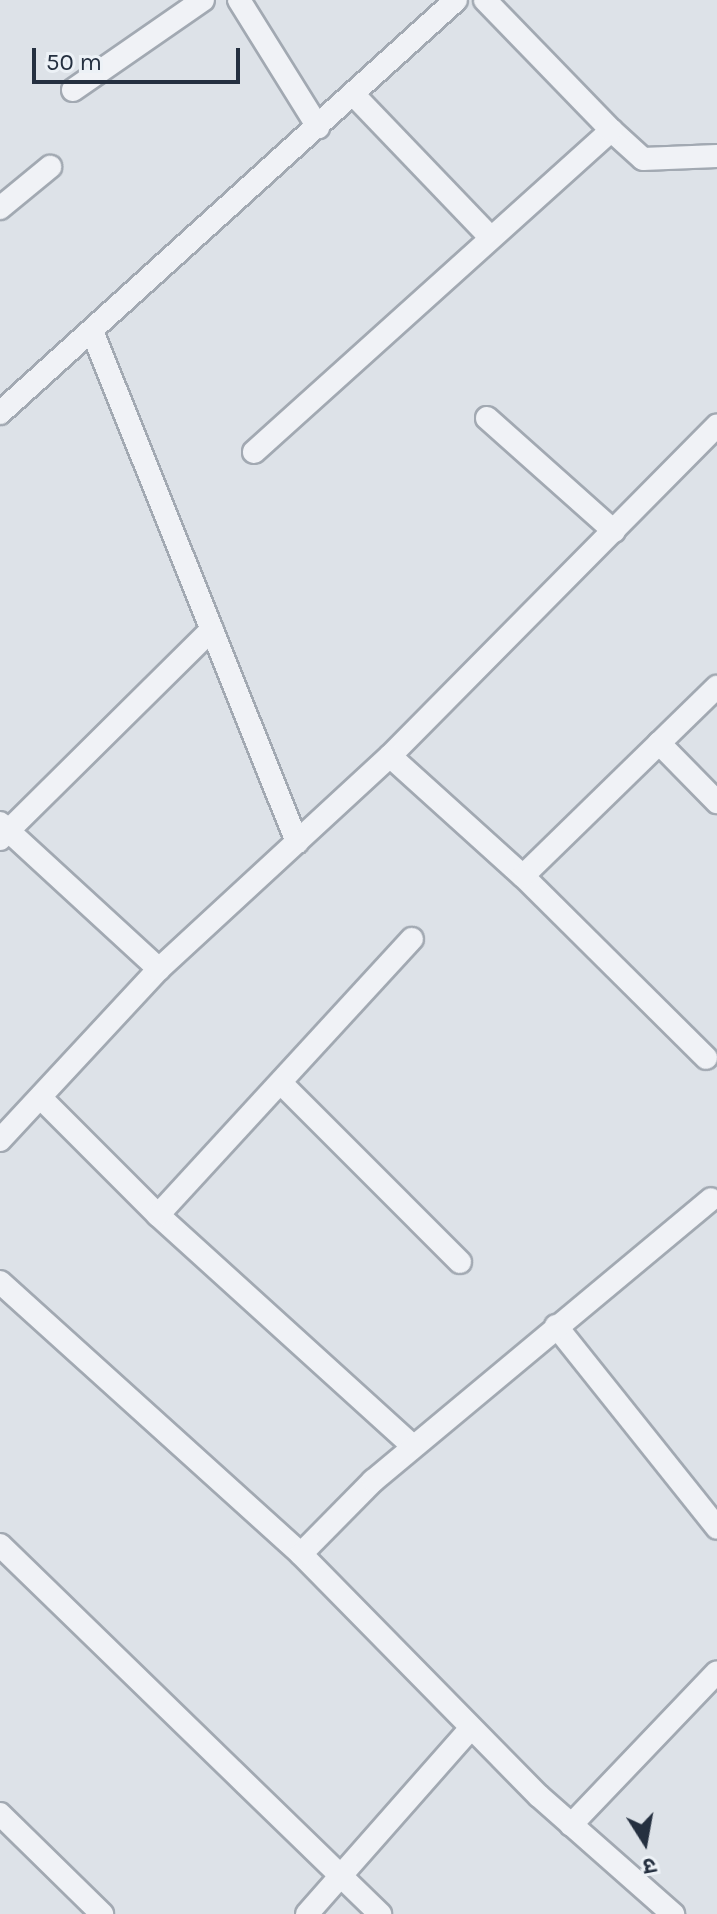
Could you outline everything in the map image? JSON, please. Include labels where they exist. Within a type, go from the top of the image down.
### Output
[{"type":"street","points":[[73,90],[203,0]]},
{"type":"street","points":[[239,0],[318,127]]},
{"type":"street","points":[[0,413],[456,0]]},
{"type":"street","points":[[485,0],[643,159],[717,156]]},
{"type":"street","points":[[353,94],[491,238]]},
{"type":"street","points":[[254,452],[611,130]]},
{"type":"street","points":[[0,208],[50,167]]},
{"type":"street","points":[[92,331],[297,842]]},
{"type":"street","points":[[487,418],[614,531]]},
{"type":"street","points":[[0,1140],[159,969],[390,756],[717,426]]},
{"type":"street","points":[[159,969],[3,831],[212,629]]},
{"type":"street","points":[[523,876],[717,687]]},
{"type":"street","points":[[659,743],[717,802]]},
{"type":"street","points":[[390,756],[523,876],[706,1058]]},
{"type":"street","points":[[158,1215],[412,939]]},
{"type":"street","points":[[281,1083],[460,1262]]},
{"type":"street","points":[[41,1098],[158,1215],[413,1446]]},
{"type":"street","points":[[301,1554],[413,1446],[556,1326],[715,1200]]},
{"type":"street","points":[[0,1282],[301,1554],[470,1729],[571,1825],[673,1914]]},
{"type":"street","points":[[556,1326],[717,1528]]},
{"type":"street","points":[[0,1545],[380,1914]]},
{"type":"street","points":[[571,1825],[717,1672]]},
{"type":"street","points":[[307,1914],[470,1729]]},
{"type":"street","points":[[0,1814],[102,1914]]}]
